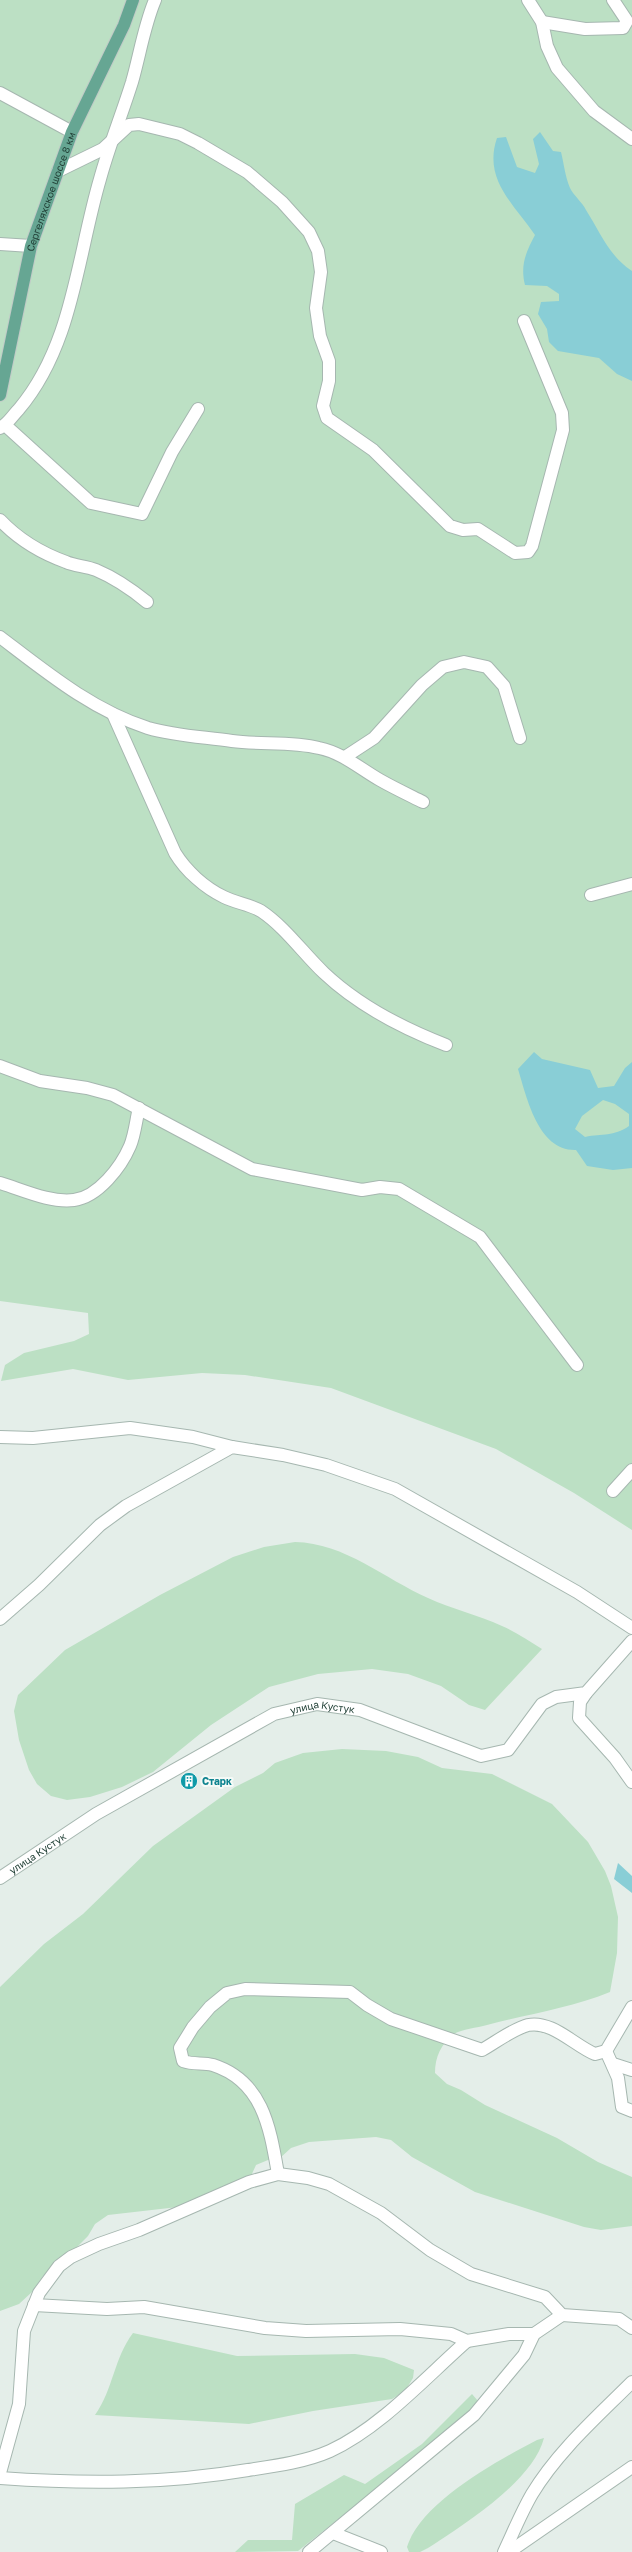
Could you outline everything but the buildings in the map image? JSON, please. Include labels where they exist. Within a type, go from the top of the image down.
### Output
[{"type":"main road","name":"Сергеляхское шоссе 8 км","points":[[0,394],[31,246],[72,132],[124,25],[134,0]]},
{"type":"street","points":[[155,0],[114,138],[100,179],[71,300],[57,341],[45,372],[26,400],[2,426],[91,503],[142,514],[172,452],[198,410]]},
{"type":"street","points":[[528,0],[542,22],[547,46],[556,68],[594,111],[632,140]]},
{"type":"street","points":[[542,22],[585,29],[623,28],[627,21],[613,0]]},
{"type":"street","points":[[0,94],[72,132]]},
{"type":"street","points":[[58,171],[103,149],[129,125],[139,124],[180,134],[248,172],[282,202],[309,232],[318,251],[321,272],[316,308],[320,336],[329,361],[329,381],[323,406],[327,418],[373,450],[450,526],[462,530],[478,529],[515,553],[522,554],[528,552],[532,546],[563,430],[562,414],[524,321]]},
{"type":"street","points":[[0,244],[31,246]]},
{"type":"street","points":[[0,520],[13,534],[29,544],[67,563],[95,569],[124,583],[148,602]]},
{"type":"street","points":[[0,637],[80,696],[113,714],[149,728],[237,742],[290,744],[320,748],[345,757],[379,780],[423,802]]},
{"type":"street","points":[[345,757],[374,738],[422,685],[443,667],[464,662],[487,667],[504,686],[520,738]]},
{"type":"street","points":[[113,714],[175,853],[182,864],[209,889],[225,898],[245,903],[262,912],[324,973],[361,1003],[409,1031],[446,1046]]},
{"type":"street","points":[[591,895],[632,884]]},
{"type":"street","points":[[0,1066],[40,1081],[87,1088],[113,1095],[140,1108],[252,1169],[362,1190],[380,1187],[399,1189],[446,1215],[480,1237],[576,1364]]},
{"type":"street","points":[[0,1183],[61,1199],[73,1200],[88,1196],[99,1187],[126,1153],[140,1108]]},
{"type":"street","points":[[0,1437],[33,1438],[130,1428],[192,1437],[232,1447],[283,1455],[326,1465],[395,1489],[577,1592],[632,1628]]},
{"type":"street","points":[[0,1620],[39,1586],[100,1525],[126,1506],[232,1447]]},
{"type":"street","points":[[613,1491],[632,1470]]},
{"type":"street","points":[[632,1642],[586,1693],[580,1702],[579,1718],[615,1758],[632,1782]]},
{"type":"street","name":"улица Кустук","points":[[0,1878],[96,1814],[274,1714],[317,1704],[360,1710],[481,1756],[508,1750],[522,1734],[542,1704],[556,1696],[586,1693]]},
{"type":"street","points":[[278,2174],[270,2130],[258,2100],[238,2076],[211,2065],[194,2065],[183,2061],[180,2048],[193,2027],[210,2007],[227,1993],[245,1989],[350,1992],[367,2005],[391,2018],[482,2050],[515,2031],[534,2025],[550,2028],[595,2054],[606,2051],[632,2007]]},
{"type":"street","points":[[606,2051],[613,2064],[622,2107],[632,2111]]},
{"type":"street","points":[[613,2064],[632,2070]]},
{"type":"street","points":[[0,2473],[19,2404],[24,2331],[34,2305],[49,2277],[71,2257],[249,2182],[278,2174],[308,2178],[329,2184],[381,2213],[430,2250],[471,2274],[545,2297],[562,2315]]},
{"type":"street","points":[[34,2305],[81,2309],[144,2307],[265,2328],[306,2331],[400,2329],[451,2334],[467,2341]]},
{"type":"street","points":[[309,2552],[334,2533],[474,2415],[524,2355],[534,2334],[562,2315],[619,2319],[632,2328]]},
{"type":"street","points":[[0,2478],[75,2484],[169,2481],[286,2464],[330,2451],[358,2435],[467,2341],[509,2334],[534,2334]]},
{"type":"street","points":[[504,2552],[532,2494],[551,2467],[576,2439],[632,2382]]},
{"type":"street","points":[[509,2552],[632,2467]]},
{"type":"street","points":[[334,2533],[381,2552]]},
{"type":"green space","points":[[0,0],[632,0],[632,1530],[574,1493],[496,1449],[331,1388],[245,1375],[202,1373],[128,1380],[73,1369],[1,1381],[5,1365],[24,1353],[74,1341],[89,1334],[88,1313],[0,1301]]},
{"type":"green space","points":[[295,1542],[331,1548],[348,1555],[428,1598],[502,1626],[542,1649],[485,1710],[469,1705],[441,1686],[408,1674],[372,1669],[318,1674],[269,1687],[211,1725],[153,1772],[122,1787],[90,1797],[67,1800],[51,1796],[37,1784],[29,1770],[19,1740],[14,1711],[18,1695],[65,1650],[160,1595],[233,1557],[264,1547]]},
{"type":"green space","points":[[342,1749],[386,1751],[418,1757],[442,1768],[492,1774],[552,1804],[588,1842],[605,1871],[611,1886],[618,1917],[617,1953],[610,1992],[565,2007],[457,2032],[449,2038],[442,2047],[436,2062],[435,2073],[447,2084],[461,2090],[485,2105],[557,2138],[598,2162],[632,2177],[632,2226],[601,2230],[584,2227],[475,2192],[412,2157],[391,2140],[376,2137],[309,2142],[291,2148],[280,2158],[268,2160],[256,2165],[251,2176],[178,2207],[108,2215],[95,2224],[88,2236],[75,2249],[43,2276],[32,2292],[19,2304],[0,2311],[0,1987],[44,1944],[83,1914],[153,1846],[235,1787],[263,1773],[275,1763],[303,1753]]},
{"type":"green space","points":[[133,2333],[237,2356],[355,2354],[384,2358],[414,2370],[413,2378],[405,2391],[392,2399],[313,2411],[249,2424],[95,2415],[106,2395],[122,2353]]},
{"type":"green space","points":[[472,2394],[478,2401],[452,2429],[298,2551],[235,2552],[248,2540],[292,2540],[295,2504],[344,2475],[365,2484],[422,2444]]},
{"type":"green space","points":[[544,2438],[537,2454],[526,2470],[496,2500],[460,2527],[428,2548],[420,2552],[409,2552],[407,2547],[415,2530],[428,2514],[444,2499],[462,2484],[482,2471],[537,2440]]},
{"type":"water","points":[[540,132],[553,151],[561,152],[570,188],[584,207],[611,251],[632,271],[632,381],[617,374],[599,358],[558,351],[549,342],[547,329],[538,314],[541,302],[559,301],[559,294],[547,286],[525,285],[523,271],[525,259],[535,235],[502,190],[494,166],[494,153],[497,138],[506,137],[517,167],[535,173],[539,164],[533,139]]},
{"type":"water","points":[[534,1052],[542,1059],[590,1070],[598,1088],[614,1086],[625,1068],[632,1062],[632,1168],[613,1170],[587,1166],[576,1150],[563,1148],[552,1142],[536,1121],[530,1108],[518,1069]],"holes":[[[603,1100],[615,1104],[629,1114],[629,1126],[618,1132],[585,1137],[575,1129],[582,1116]]]},
{"type":"water","points":[[618,1863],[632,1876],[632,1893],[614,1879]]},
{"type":"place","name":"Старк","points":[[189,1781]]}]
